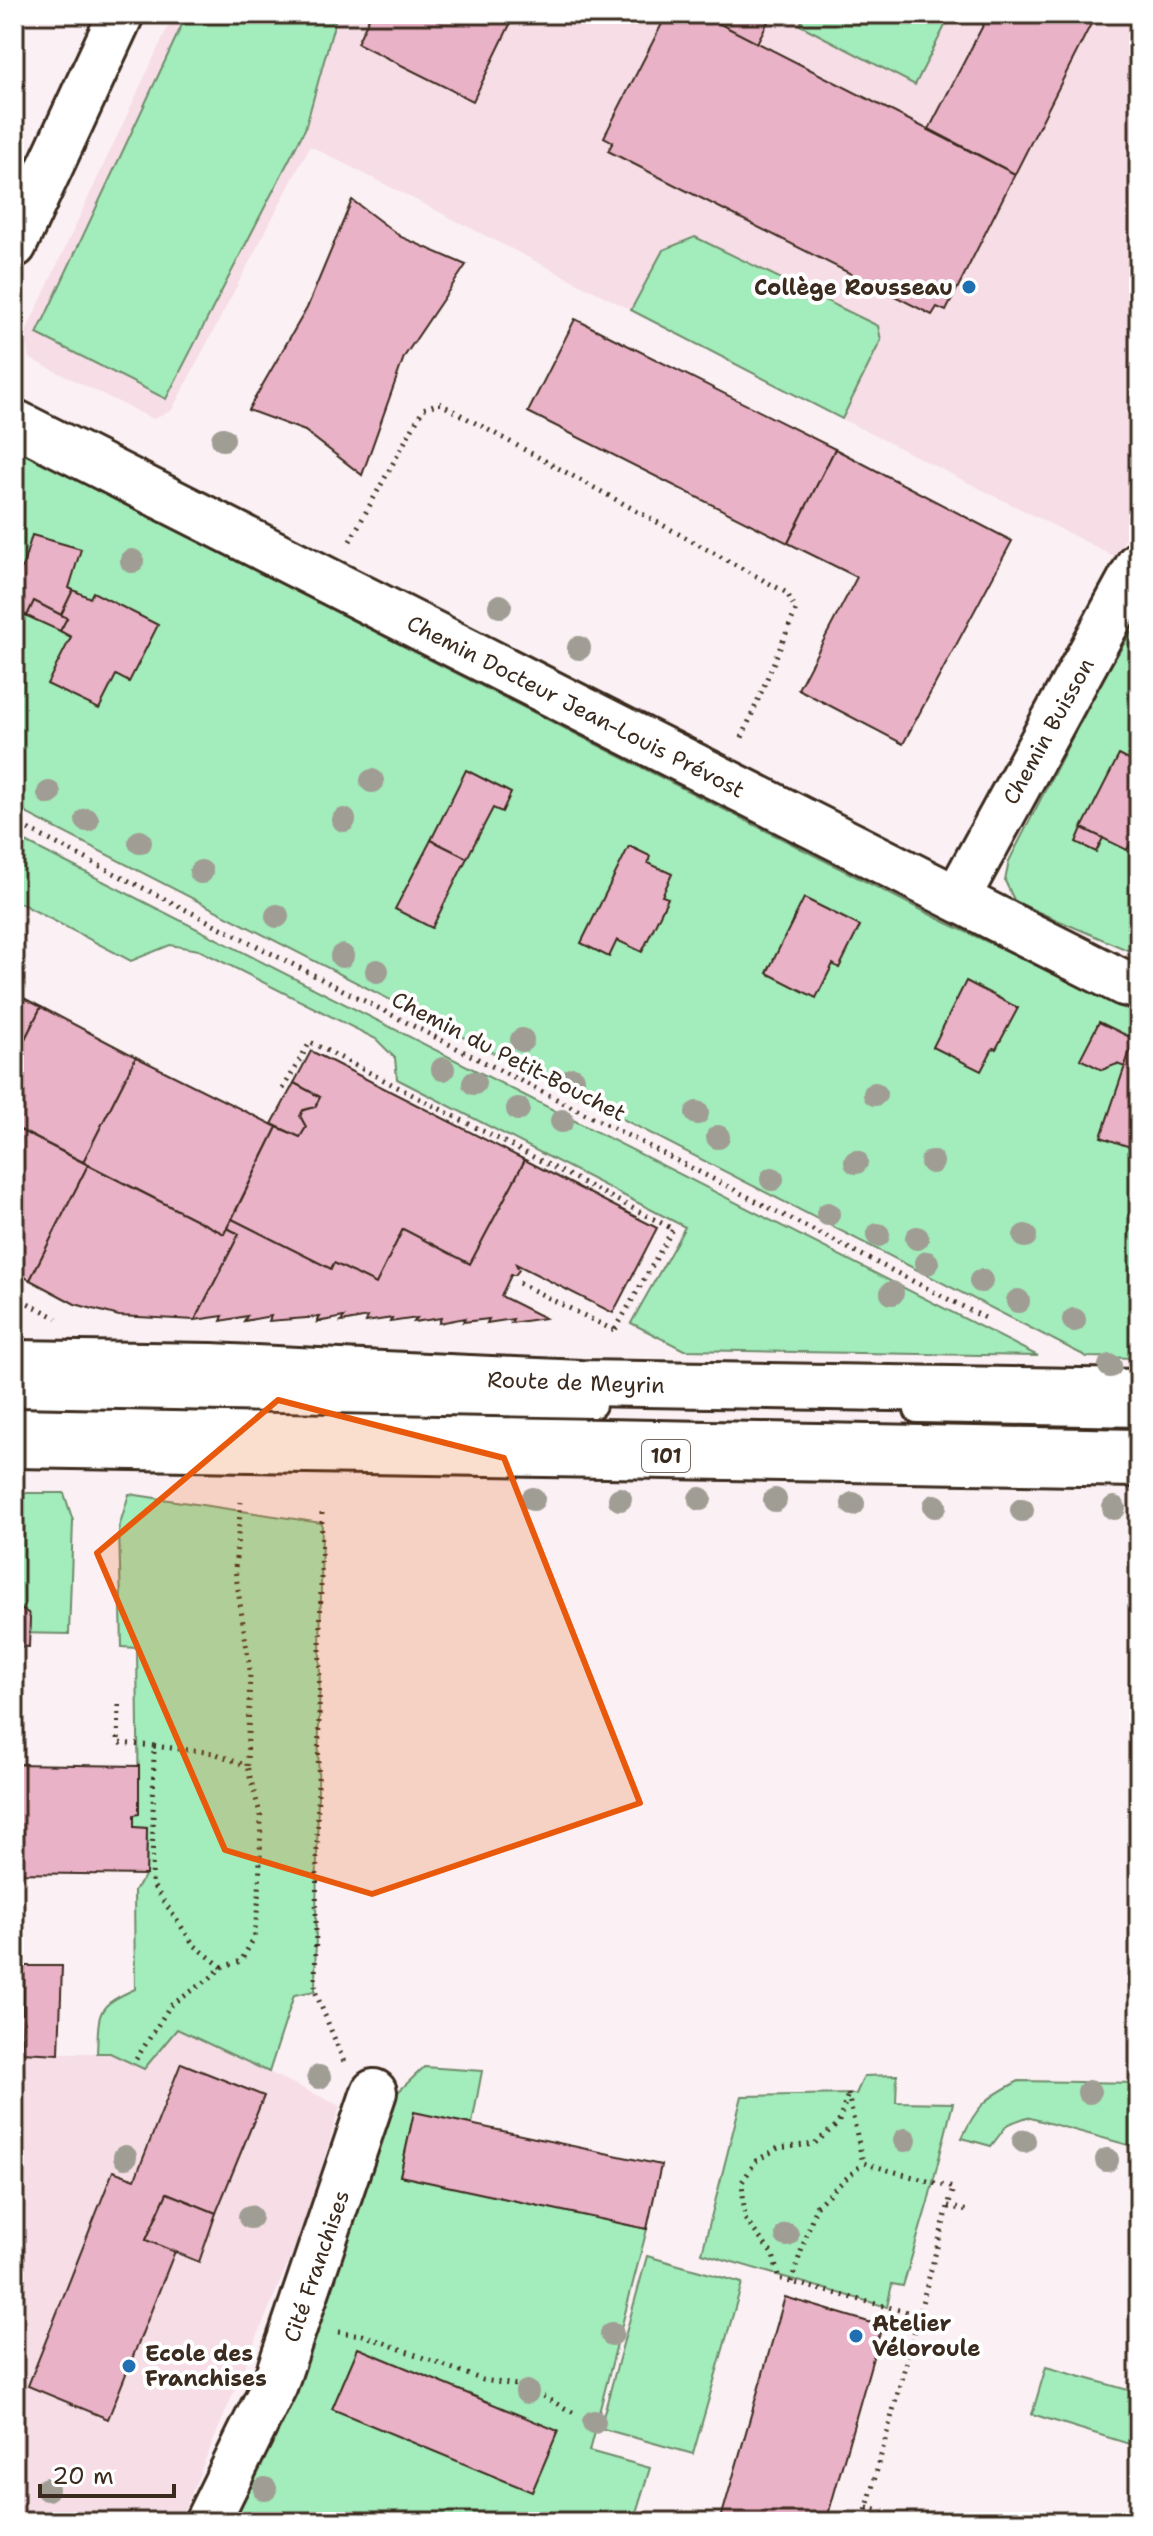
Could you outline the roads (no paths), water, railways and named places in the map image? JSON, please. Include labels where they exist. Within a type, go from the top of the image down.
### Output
[{"type":"street","points":[[14,245],[121,14]]},
{"type":"street","name":"Chemin Docteur Jean-Louis Prévost","points":[[14,422],[1124,983],[1139,987]]},
{"type":"street","name":"Chemin Buisson","points":[[957,898],[1139,564]]},
{"type":"street","name":"Route de Meyrin","points":[[14,1363],[211,1366],[581,1383],[1139,1392]]},
{"type":"street","name":"101","points":[[14,1445],[1139,1464]]},
{"type":"street","name":"Cité Franchises","points":[[207,2522],[275,2384],[301,2312],[361,2082]]},
{"type":"lane","points":[[14,1394],[1139,1414]]},
{"type":"lane","points":[[14,1421],[1139,1442]]},
{"type":"place","name":"Collège Rousseau","points":[[969,287]]},
{"type":"place","name":"Atelier Véloroule","points":[[856,2336]]},
{"type":"place","name":"Ecole des Franchises","points":[[129,2366]]}]
